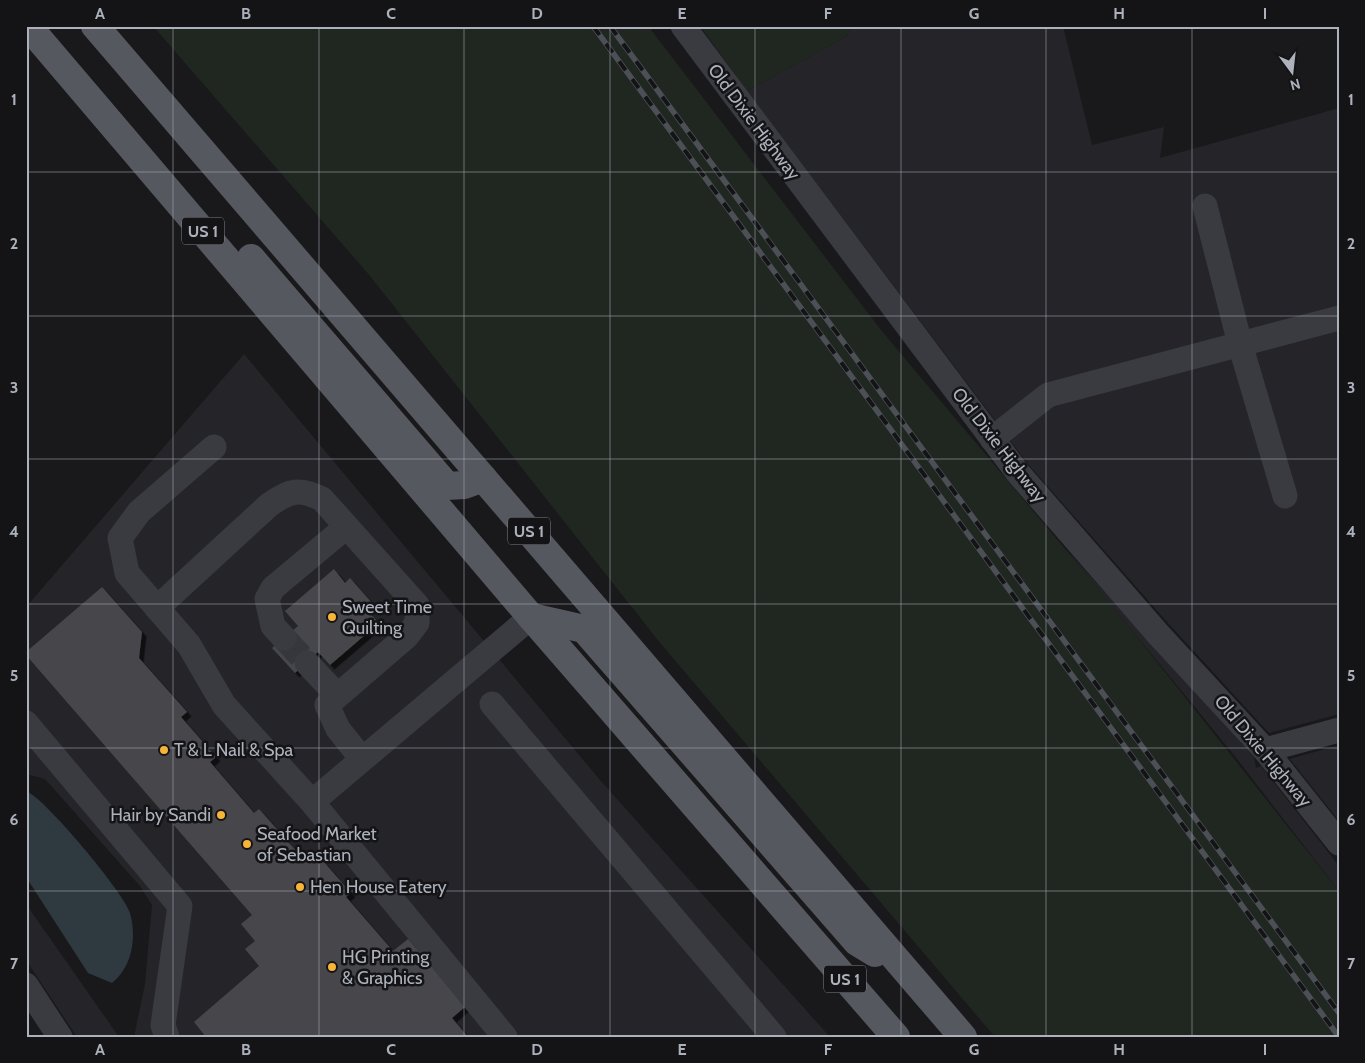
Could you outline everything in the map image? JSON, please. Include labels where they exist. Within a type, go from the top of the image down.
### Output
[{"type":"main road","name":"US 1","points":[[28,26],[531,617],[896,1037]]},
{"type":"main road","name":"US 1","points":[[95,26],[963,1037]]},
{"type":"main road","points":[[114,126],[170,164],[447,486],[464,485],[483,478]]},
{"type":"main road","points":[[531,617],[584,629],[857,942],[908,973]]},
{"type":"street","name":"Old Dixie Highway","points":[[682,26],[1018,474],[1158,634],[1266,750],[1339,843]]},
{"type":"street","points":[[1205,206],[1240,344],[1285,496]]},
{"type":"street","points":[[992,439],[1048,395],[1339,318]]},
{"type":"street","points":[[214,447],[140,512],[120,538],[127,573],[189,645],[224,706],[312,802],[505,1037]]},
{"type":"street","points":[[157,608],[269,505],[284,494],[304,491],[322,499],[416,606],[417,623],[407,636],[326,705],[328,712],[362,759]]},
{"type":"street","points":[[284,638],[273,626],[268,613],[267,600],[274,588],[346,527]]},
{"type":"street","points":[[312,802],[531,617]]},
{"type":"street","points":[[307,663],[336,695]]},
{"type":"street","points":[[492,704],[774,1037]]},
{"type":"street","points":[[26,723],[180,906],[163,1025],[167,1037]]},
{"type":"street","points":[[1266,750],[1339,730]]},
{"type":"street","points":[[26,985],[60,1037]]},
{"type":"shaded area","points":[[153,26],[648,26],[881,330],[1103,594],[1339,891],[1339,1037],[995,1037],[661,644],[370,276]]},
{"type":"shaded area","points":[[700,26],[852,26],[847,36],[747,91]]},
{"type":"shaded area","points":[[852,26],[1063,26],[1092,145],[1164,127],[1160,158],[1339,108],[1339,714],[1269,733],[1168,623],[1028,464],[747,91],[847,36]]},
{"type":"shaded area","points":[[244,354],[600,780],[830,1037],[134,1037],[145,984],[152,905],[140,886],[45,779],[26,774],[26,607]]},
{"type":"shaded area","points":[[1063,546],[1254,757],[1256,768],[1261,766],[1339,866],[1339,891],[1234,755]]},
{"type":"shaded area","points":[[1339,745],[1339,821],[1290,759]]},
{"type":"shaded area","points":[[26,791],[49,810],[83,847],[114,887],[130,913],[133,932],[131,951],[124,969],[112,983],[88,973],[26,877]]},
{"type":"shaded area","points":[[26,904],[119,1037],[77,1037],[26,960]]},
{"type":"building","name":"Sweet Time Quilting","points":[[334,569],[345,583],[350,578],[372,603],[366,609],[379,623],[330,665],[318,652],[295,673],[272,648],[298,626],[285,611]]},
{"type":"building","points":[[102,587],[142,632],[139,658],[187,712],[181,717],[216,757],[210,762],[254,813],[259,809],[305,861],[323,861],[351,893],[346,897],[393,951],[408,939],[466,1006],[452,1018],[468,1037],[206,1037],[194,1022],[259,966],[245,949],[255,941],[241,924],[252,915],[26,655],[26,652]]},
{"type":"tunnel","points":[[284,638],[307,663]]},
{"type":"railway","points":[[593,26],[1339,1037]]},
{"type":"railway","points":[[610,26],[1339,1013]]},
{"type":"place","name":"Sweet Time Quilting","points":[[332,617]]},
{"type":"place","name":"T & L Nail & Spa","points":[[164,750]]},
{"type":"place","name":"Hair by Sandi","points":[[221,815]]},
{"type":"place","name":"Seafood Market of Sebastian","points":[[247,844]]},
{"type":"place","name":"Hen House Eatery","points":[[300,887]]},
{"type":"place","name":"HG Printing & Graphics","points":[[332,967]]}]
